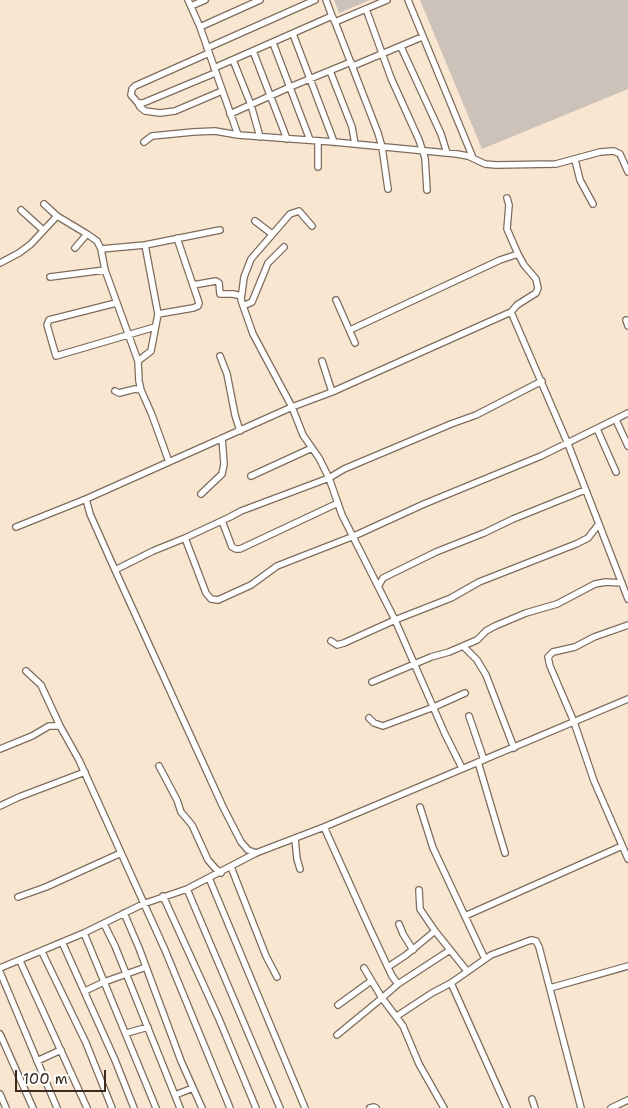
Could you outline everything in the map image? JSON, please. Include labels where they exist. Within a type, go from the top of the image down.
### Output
[{"type":"street","points":[[188,0],[200,28],[238,135]]},
{"type":"street","points":[[191,6],[205,0]]},
{"type":"street","points":[[200,28],[260,0]]},
{"type":"street","points":[[222,91],[175,111],[160,113],[145,111],[132,95],[132,90],[135,86],[316,0]]},
{"type":"street","points":[[326,0],[352,64],[382,147],[388,189]]},
{"type":"street","points":[[138,102],[143,103],[233,60],[294,34],[387,0]]},
{"type":"street","points":[[408,0],[473,158]]},
{"type":"street","points":[[366,9],[382,54],[423,150],[426,164],[427,190]]},
{"type":"street","points":[[294,34],[334,142]]},
{"type":"street","points":[[230,114],[290,87],[330,71],[402,47],[422,37]]},
{"type":"street","points":[[273,43],[310,140]]},
{"type":"street","points":[[402,47],[441,134],[447,153]]},
{"type":"street","points":[[253,51],[287,139]]},
{"type":"street","points":[[233,60],[260,137]]},
{"type":"street","points":[[330,71],[352,127],[355,144]]},
{"type":"street","points":[[144,142],[152,136],[215,131],[238,135],[423,150],[464,155],[485,164],[496,165],[544,165],[575,160],[600,152],[614,150],[620,154],[628,172]]},
{"type":"street","points":[[318,141],[318,167]]},
{"type":"street","points":[[575,160],[580,180],[593,204]]},
{"type":"street","points":[[16,527],[86,499],[511,312],[517,304],[536,293],[538,288],[536,279],[524,265],[518,254],[508,229],[509,205],[507,198]]},
{"type":"street","points":[[44,204],[57,216],[97,241],[101,249],[105,270],[138,361],[141,390],[169,462]]},
{"type":"street","points":[[21,210],[43,230]]},
{"type":"street","points":[[312,226],[300,212],[294,211],[272,234],[248,264],[241,296],[243,306],[253,334],[292,407],[303,435],[328,478],[342,515],[396,620],[462,768]]},
{"type":"street","points":[[0,263],[19,253],[30,244],[57,216]]},
{"type":"street","points":[[255,221],[272,234]]},
{"type":"street","points":[[101,249],[145,245],[220,230]]},
{"type":"street","points":[[75,248],[87,234]]},
{"type":"street","points":[[158,314],[198,306],[199,301],[176,238]]},
{"type":"street","points":[[138,361],[150,354],[158,314],[145,245]]},
{"type":"street","points":[[243,306],[252,302],[268,263],[284,247]]},
{"type":"street","points":[[350,330],[500,260],[518,254]]},
{"type":"street","points":[[50,277],[105,270]]},
{"type":"street","points":[[192,285],[216,281],[219,284],[220,294],[241,296]]},
{"type":"street","points":[[336,300],[355,343]]},
{"type":"street","points":[[116,303],[49,320],[47,325],[56,356],[155,327]]},
{"type":"street","points":[[511,312],[568,444],[628,599]]},
{"type":"street","points":[[220,356],[227,374],[240,431]]},
{"type":"street","points":[[322,361],[332,392]]},
{"type":"street","points":[[115,570],[245,509],[266,503],[328,478],[344,469],[476,415],[542,381]]},
{"type":"street","points":[[115,391],[119,393],[135,388],[141,390]]},
{"type":"street","points":[[185,538],[206,593],[211,599],[218,600],[250,585],[278,566],[568,444],[628,413]]},
{"type":"street","points":[[616,420],[628,446]]},
{"type":"street","points":[[597,429],[616,472]]},
{"type":"street","points":[[201,494],[222,474],[224,464],[222,438]]},
{"type":"street","points":[[251,476],[312,448]]},
{"type":"street","points":[[378,585],[383,578],[436,552],[585,490]]},
{"type":"street","points":[[86,499],[90,514],[223,807],[236,833],[248,850],[256,853]]},
{"type":"street","points":[[222,521],[232,547],[240,549],[338,503]]},
{"type":"street","points":[[331,641],[336,645],[344,643],[451,598],[479,582],[576,544],[588,538],[598,525]]},
{"type":"street","points":[[374,574],[383,578]]},
{"type":"street","points":[[372,682],[463,646],[476,640],[495,626],[526,613],[557,604],[572,594],[595,584],[606,582],[622,583]]},
{"type":"street","points":[[628,625],[594,636],[575,647],[553,652],[549,655],[550,666],[574,722],[594,781],[628,859]]},
{"type":"street","points":[[463,646],[477,660],[486,675],[514,748]]},
{"type":"street","points":[[26,670],[42,686],[84,772],[165,950],[230,1108]]},
{"type":"street","points":[[369,718],[374,723],[383,726],[465,693]]},
{"type":"street","points":[[0,968],[42,952],[143,904],[187,889],[221,873],[256,853],[324,827],[628,699]]},
{"type":"street","points":[[469,716],[505,853]]},
{"type":"street","points":[[0,748],[32,736],[52,725],[60,726]]},
{"type":"street","points":[[159,766],[177,800],[181,812],[192,825],[208,860],[221,873]]},
{"type":"street","points":[[0,806],[18,797],[84,772]]},
{"type":"street","points":[[420,807],[433,848],[485,959]]},
{"type":"street","points":[[324,827],[350,887],[398,984]]},
{"type":"street","points":[[295,839],[296,858],[300,869]]},
{"type":"street","points":[[465,916],[622,846]]},
{"type":"street","points":[[248,850],[248,858]]},
{"type":"street","points":[[18,897],[46,887],[121,853]]},
{"type":"street","points":[[231,867],[266,956],[277,977]]},
{"type":"street","points":[[210,878],[305,1108]]},
{"type":"street","points":[[187,889],[280,1108]]},
{"type":"street","points":[[419,890],[420,909],[467,971]]},
{"type":"street","points":[[163,896],[219,1019],[256,1108]]},
{"type":"street","points":[[124,913],[202,1108]]},
{"type":"street","points":[[104,924],[116,946],[180,1108]]},
{"type":"street","points":[[399,924],[413,950]]},
{"type":"street","points":[[388,967],[413,950],[435,931]]},
{"type":"street","points":[[84,933],[127,1033],[156,1108]]},
{"type":"street","points":[[397,1016],[497,952],[531,940],[536,941],[581,1108]]},
{"type":"street","points":[[62,942],[85,991],[134,1108]]},
{"type":"street","points":[[337,1036],[398,984],[450,950]]},
{"type":"street","points":[[42,952],[86,1043],[112,1108]]},
{"type":"street","points":[[20,961],[87,1108]]},
{"type":"street","points":[[550,988],[628,966]]},
{"type":"street","points":[[85,991],[146,967]]},
{"type":"street","points":[[364,968],[382,998],[403,1026],[419,1064],[444,1108]]},
{"type":"street","points":[[0,972],[58,1108]]},
{"type":"street","points":[[338,1005],[371,981]]},
{"type":"street","points":[[451,983],[507,1108]]},
{"type":"street","points":[[127,1033],[148,1027]]},
{"type":"street","points":[[0,1034],[32,1108]]},
{"type":"street","points":[[37,1062],[61,1050]]},
{"type":"street","points":[[175,1095],[193,1088]]},
{"type":"street","points":[[0,1094],[6,1108]]},
{"type":"street","points":[[532,1099],[535,1108]]},
{"type":"street","points":[[612,1108],[628,1100]]},
{"type":"street","points":[[370,1108],[376,1108]]},
{"type":"shaded area","points":[[334,0],[370,0],[339,13]]},
{"type":"shaded area","points":[[420,0],[628,0],[628,89],[482,149]]}]
